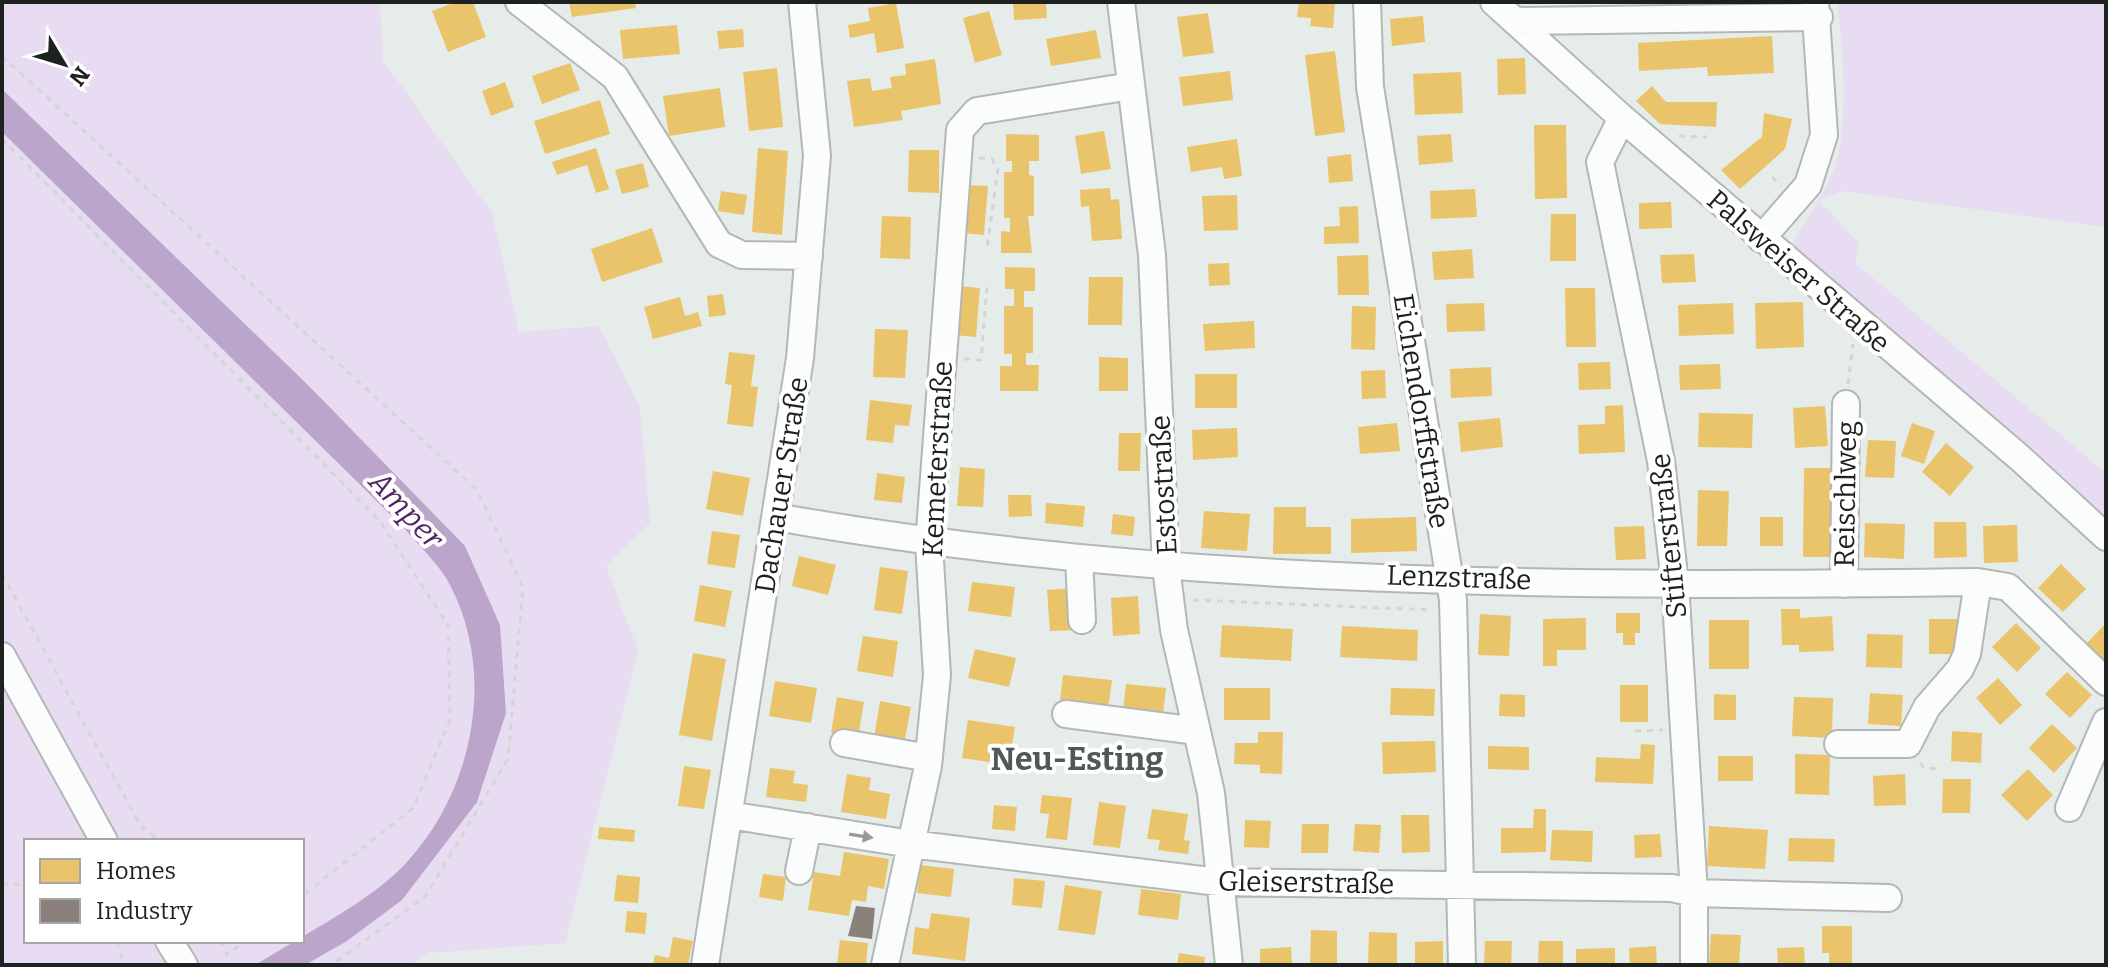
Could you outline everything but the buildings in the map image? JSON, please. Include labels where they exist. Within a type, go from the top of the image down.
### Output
[{"type":"street","points":[[519,2],[615,77],[719,244],[742,255],[809,256]]},
{"type":"street","name":"Dachauer Straße","points":[[705,965],[800,358],[817,156],[802,2]]},
{"type":"street","name":"Estostraße","points":[[1121,2],[1152,255],[1166,567],[1170,600],[1211,793],[1229,965]]},
{"type":"street","name":"Eichendorffstraße","points":[[1367,2],[1370,87],[1429,465],[1450,578],[1462,965]]},
{"type":"street","name":"Palsweiser Straße","points":[[1494,2],[1622,118],[2020,458],[2106,537]]},
{"type":"street","points":[[1516,21],[1817,10],[1824,135],[1808,185],[1761,239]]},
{"type":"street","name":"Kemeterstraße","points":[[885,965],[929,758],[937,675],[929,544],[960,130],[977,111],[1131,86]]},
{"type":"street","name":"Stifterstraße","points":[[1622,118],[1600,162],[1660,454],[1675,583],[1694,893],[1694,965]]},
{"type":"street","name":"Reischlweg","points":[[1844,584],[1846,404]]},
{"type":"street","name":"Lenzstraße","points":[[776,517],[929,544],[1166,567],[1675,583],[1978,582],[2008,587],[2106,682]]},
{"type":"street","points":[[1079,558],[1082,620]]},
{"type":"street","points":[[1838,744],[1908,744],[1927,707],[1960,669],[1967,654],[1978,582]]},
{"type":"street","points":[[2,656],[103,839]]},
{"type":"street","points":[[1066,714],[1197,731]]},
{"type":"street","points":[[2069,808],[2106,722]]},
{"type":"street","points":[[844,743],[929,758]]},
{"type":"street","name":"Gleiserstraße","points":[[729,815],[911,844],[1218,882],[1672,888],[1694,893],[1888,898]]},
{"type":"street","points":[[799,871],[808,827]]},
{"type":"street","points":[[170,943],[184,965]]},
{"type":"path","points":[[2,56],[477,490],[523,587],[508,759],[425,897],[331,965]]},
{"type":"path","points":[[2,139],[379,520],[448,625],[450,720],[413,808],[304,894]]},
{"type":"path","points":[[958,157],[992,159],[998,169],[987,248]]},
{"type":"path","points":[[943,359],[981,360],[987,285]]},
{"type":"path","points":[[1846,404],[1853,342]]},
{"type":"path","points":[[2,574],[140,825],[158,839]]},
{"type":"path","points":[[1170,600],[1453,611]]},
{"type":"path","points":[[1635,731],[1684,729]]},
{"type":"path","points":[[2,884],[24,885]]},
{"type":"path","points":[[118,943],[124,965]]},
{"type":"path","points":[[221,943],[227,955],[242,943]]},
{"type":"shaded area","points":[[2,2],[380,2],[383,60],[492,213],[519,332],[599,326],[640,407],[650,523],[606,566],[638,651],[565,943],[430,953],[411,965],[305,965],[347,941],[402,900],[506,713],[465,546],[310,387],[2,89]]},
{"type":"shaded area","points":[[1838,2],[2106,2],[2106,227],[1842,191],[1819,201],[1859,243],[1855,263],[2106,473],[2106,521],[1792,245],[1826,188],[1839,151],[1844,95]]},
{"type":"shaded area","points":[[2,132],[404,528],[435,563],[450,585],[464,620],[472,656],[474,694],[471,731],[462,767],[448,802],[429,834],[406,863],[383,884],[304,936],[304,839],[24,839],[24,943],[292,943],[255,965],[2,965]]},
{"type":"water","name":"Amper","points":[[2,89],[310,387],[465,546],[500,625],[506,713],[477,802],[402,900],[347,941],[305,965],[255,965],[292,943],[304,943],[304,936],[383,884],[406,863],[429,834],[448,802],[462,767],[471,731],[474,694],[472,656],[464,620],[446,578],[404,528],[2,132]]},
{"type":"district","name":"Neu-Esting","points":[[1077,759]]}]
